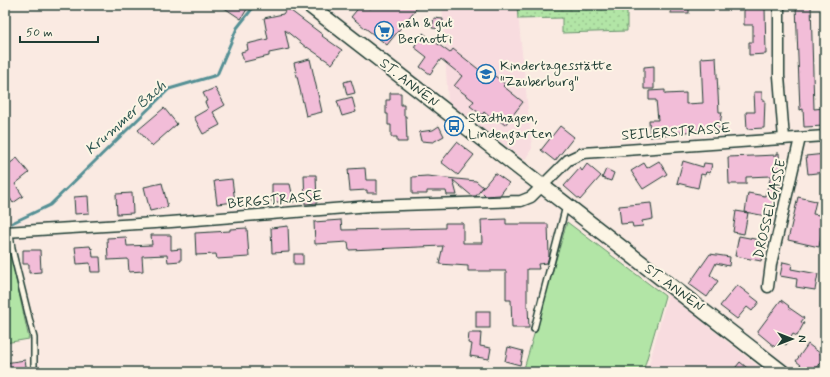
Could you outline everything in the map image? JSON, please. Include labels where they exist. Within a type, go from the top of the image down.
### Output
[{"type":"main road","name":"ST. ANNEN","points":[[309,5],[782,372]]},
{"type":"street","points":[[779,5],[779,76],[784,139]]},
{"type":"street","name":"SEILERSTRASSE","points":[[542,186],[568,160],[583,153],[825,136]]},
{"type":"street","name":"DROSSELGASSE","points":[[768,287],[771,264],[800,138]]},
{"type":"street","name":"BERGSTRASSE","points":[[8,232],[370,206],[521,201],[531,197],[542,186]]},
{"type":"lane","points":[[534,329],[566,205]]},
{"type":"lane","points":[[8,232],[34,338],[34,372]]},
{"type":"shaded area","name":"Kindertagesstätte \"Zauberburg\"","points":[[442,5],[517,5],[532,148],[525,160],[448,102]]},
{"type":"shaded area","points":[[668,294],[765,372],[647,372]]},
{"type":"green space","points":[[517,5],[627,5],[627,31],[562,33],[562,18],[518,19]]},
{"type":"green space","points":[[567,222],[665,296],[643,372],[523,372]]},
{"type":"green space","points":[[5,238],[7,238],[29,339],[5,343]]},
{"type":"building","points":[[220,5],[241,5],[247,9],[241,19]]},
{"type":"building","name":"nah & gut Bernotti","points":[[361,5],[365,5],[370,9],[373,5],[419,5],[387,45],[351,17]]},
{"type":"building","points":[[671,5],[689,5],[689,13],[671,13]]},
{"type":"building","points":[[796,5],[811,5],[814,109],[825,108],[825,126],[804,127],[803,109],[800,110]]},
{"type":"building","points":[[287,8],[342,50],[332,64],[307,48],[285,30],[289,49],[269,53],[269,56],[244,62],[241,52],[248,50],[247,44],[268,39],[264,18],[283,14]]},
{"type":"building","points":[[744,8],[765,8],[766,54],[749,55],[749,42],[753,42],[753,25],[744,25]]},
{"type":"building","points":[[434,18],[443,19],[442,29],[432,28]]},
{"type":"building","points":[[423,33],[450,53],[453,49],[482,72],[483,70],[493,78],[495,76],[505,84],[503,86],[523,102],[505,125],[495,117],[493,120],[484,112],[482,115],[470,106],[474,101],[454,86],[462,76],[441,59],[430,74],[420,67],[427,57],[414,47]]},
{"type":"building","points":[[716,57],[719,112],[722,112],[719,130],[668,133],[669,135],[650,137],[649,120],[658,120],[656,100],[649,100],[649,91],[665,90],[665,94],[686,93],[686,104],[703,103],[701,58]]},
{"type":"building","points":[[310,59],[322,112],[306,116],[294,63]]},
{"type":"building","points":[[654,66],[654,89],[644,89],[644,67]]},
{"type":"building","points":[[351,80],[355,93],[347,95],[344,82]]},
{"type":"building","points":[[215,88],[225,105],[213,112],[220,125],[203,134],[194,117],[208,109],[205,102],[207,101],[203,93]]},
{"type":"building","points":[[754,92],[762,92],[762,100],[765,100],[764,128],[747,129],[746,112],[755,112]]},
{"type":"building","points":[[390,93],[401,93],[401,105],[404,105],[404,116],[406,116],[407,142],[397,142],[397,137],[391,137],[391,125],[388,125],[388,114],[386,114],[386,100],[390,100]]},
{"type":"building","points":[[352,97],[356,112],[342,116],[337,101]]},
{"type":"building","points":[[164,108],[177,124],[152,146],[138,130]]},
{"type":"building","points":[[439,126],[444,136],[433,142],[421,141],[419,132],[433,130]]},
{"type":"building","points":[[560,126],[574,137],[555,161],[541,150]]},
{"type":"building","points":[[457,142],[474,155],[458,175],[441,162]]},
{"type":"building","points":[[777,153],[779,153],[780,175],[777,186],[782,187],[780,197],[774,196],[771,217],[745,212],[748,193],[765,196],[771,176],[746,177],[746,184],[729,184],[728,157],[777,155]]},
{"type":"building","points":[[825,154],[825,172],[808,174],[806,156]]},
{"type":"building","points":[[17,158],[29,173],[15,184],[23,196],[13,203],[5,190],[5,183],[10,180],[5,173],[5,167]]},
{"type":"building","points":[[659,161],[667,174],[643,189],[631,171],[644,163],[647,168]]},
{"type":"building","points":[[683,161],[703,167],[704,163],[712,164],[710,173],[706,172],[705,175],[701,174],[698,188],[677,183]]},
{"type":"building","points":[[587,164],[601,176],[580,200],[564,186],[580,168],[582,171]]},
{"type":"building","points":[[365,168],[366,180],[377,180],[377,193],[367,193],[367,190],[350,191],[348,169]]},
{"type":"building","points":[[606,169],[614,173],[611,181],[602,178]]},
{"type":"building","points":[[495,173],[509,183],[500,195],[485,196],[480,191]]},
{"type":"building","points":[[304,175],[316,175],[317,203],[305,204]]},
{"type":"building","points":[[427,176],[476,181],[483,187],[476,196],[472,196],[453,180],[457,195],[447,195],[446,191],[427,191],[427,194],[412,194],[412,177]]},
{"type":"building","points":[[232,179],[235,202],[217,204],[214,181]]},
{"type":"building","points":[[162,183],[168,207],[150,211],[144,187]]},
{"type":"building","points":[[272,184],[290,184],[294,202],[272,202]]},
{"type":"building","points":[[132,193],[133,213],[117,214],[116,194]]},
{"type":"building","points":[[88,196],[89,213],[75,214],[74,197]]},
{"type":"building","points":[[798,197],[816,201],[813,214],[825,216],[819,247],[788,240]]},
{"type":"building","points":[[651,203],[653,219],[642,221],[643,226],[633,227],[632,223],[621,224],[619,206]]},
{"type":"building","points":[[736,211],[748,213],[744,234],[733,232]]},
{"type":"building","points":[[506,219],[506,224],[548,224],[549,256],[547,263],[538,264],[539,269],[527,269],[527,307],[528,306],[529,328],[512,328],[511,300],[506,300],[506,271],[468,271],[468,266],[439,264],[443,246],[349,250],[348,242],[315,244],[314,222],[341,220],[342,230],[445,228],[445,223],[463,223],[463,243],[482,243],[481,220]]},
{"type":"building","points":[[288,226],[289,252],[272,253],[271,228]]},
{"type":"building","points":[[247,228],[249,257],[217,259],[216,254],[196,255],[195,233],[230,231],[230,229]]},
{"type":"building","points":[[151,235],[171,235],[171,250],[181,249],[181,261],[168,262],[167,255],[142,256],[143,271],[129,272],[128,259],[108,260],[107,238],[126,237],[127,246],[152,245]]},
{"type":"building","points":[[739,236],[765,241],[761,261],[735,256]]},
{"type":"building","points":[[90,246],[91,249],[92,248],[93,257],[100,257],[101,272],[91,272],[90,263],[77,264],[75,247]]},
{"type":"building","points":[[23,250],[40,250],[41,272],[29,273],[29,264],[23,264]]},
{"type":"building","points":[[294,254],[303,254],[303,264],[294,264]]},
{"type":"building","points":[[710,254],[730,257],[729,266],[716,263],[710,275],[718,281],[707,297],[689,284]]},
{"type":"building","points":[[783,262],[792,264],[791,269],[818,274],[815,290],[796,287],[797,279],[780,276]]},
{"type":"building","points":[[737,285],[759,302],[752,311],[747,307],[737,319],[720,306]]},
{"type":"building","points":[[781,300],[804,318],[801,322],[804,323],[797,336],[793,334],[786,345],[780,341],[775,347],[757,332]]},
{"type":"building","points":[[476,311],[490,311],[490,328],[476,328]]},
{"type":"building","points":[[469,333],[481,333],[480,346],[491,348],[489,359],[470,356],[472,344],[468,343]]},
{"type":"building","points":[[808,344],[825,357],[814,372],[805,372],[799,367],[801,365],[796,361]]},
{"type":"building","points":[[508,347],[523,351],[520,365],[505,361]]},
{"type":"building","points":[[25,360],[27,372],[5,372],[5,363]]},
{"type":"building","points":[[740,362],[752,372],[732,372]]},
{"type":"waterway","name":"Krummer Bach","points":[[12,223],[50,205],[169,89],[217,75],[237,28],[255,5]]},
{"type":"place","name":"nah & gut Bernotti","points":[[384,31]]},
{"type":"place","name":"Kindertagesstätte \"Zauberburg\"","points":[[486,74]]},
{"type":"place","name":"Stadthagen, Lindengarten","points":[[454,126]]}]
